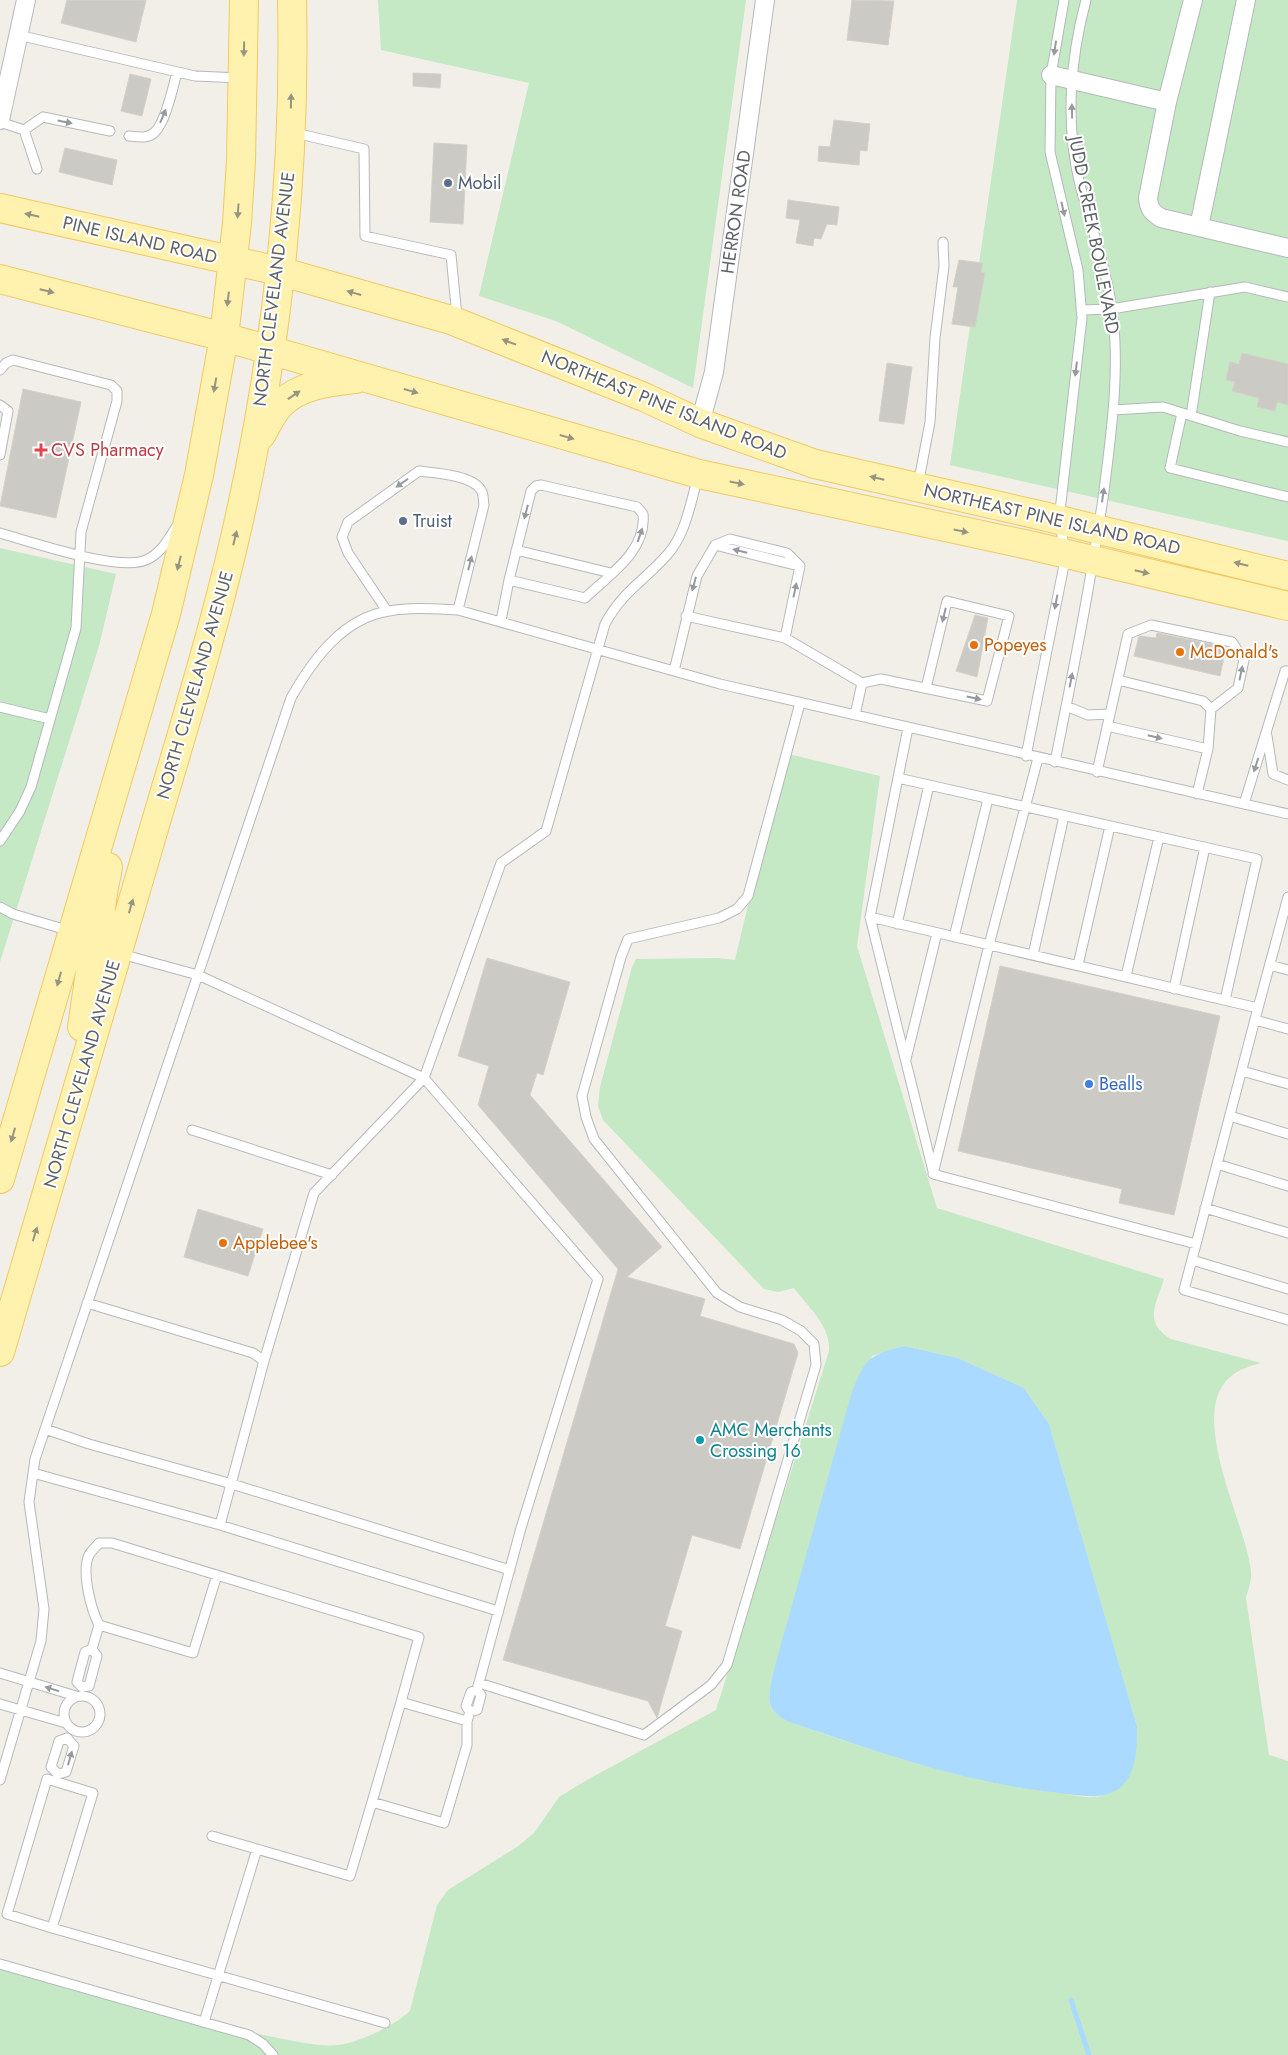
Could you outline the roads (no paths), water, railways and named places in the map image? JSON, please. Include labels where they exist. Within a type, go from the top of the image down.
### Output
[{"type":"main road","points":[[0,1179],[166,614],[194,498],[224,337],[233,261],[240,170],[244,0]]},
{"type":"main road","name":"NORTH CLEVELAND AVENUE","points":[[0,1352],[118,953],[222,591],[240,518],[270,350],[279,271],[291,132],[292,0]]},
{"type":"main road","name":"PINE ISLAND ROAD","points":[[0,208],[279,271]]},
{"type":"main road","name":"NORTHEAST PINE ISLAND ROAD","points":[[279,271],[457,323],[644,397],[700,423],[816,464],[1098,529],[1288,576]]},
{"type":"main road","points":[[0,279],[270,350]]},
{"type":"main road","name":"NORTHEAST PINE ISLAND ROAD","points":[[270,350],[699,474],[1066,554],[1288,606]]},
{"type":"main road","points":[[253,446],[280,405],[299,391],[326,382],[364,378]]},
{"type":"main road","points":[[118,953],[109,946],[102,932],[100,914],[128,742]]},
{"type":"main road","points":[[67,1125],[90,965],[89,954],[85,945],[73,932]]},
{"type":"street","points":[[0,121],[4,81],[26,0]]},
{"type":"street","name":"HERRON ROAD","points":[[700,423],[714,372],[765,0]]},
{"type":"street","points":[[1193,0],[1167,102],[1148,206],[1152,212],[1161,218],[1288,248]]},
{"type":"street","points":[[1199,227],[1246,0]]},
{"type":"street","points":[[1051,75],[1072,78],[1167,102]]},
{"type":"lane","name":"JUDD CREEK BOULEVARD","points":[[1064,0],[1051,75],[1050,152],[1078,270],[1081,310],[1059,520],[1066,554]]},
{"type":"lane","name":"JUDD CREEK BOULEVARD","points":[[1055,762],[1094,561],[1113,410],[1115,343],[1111,309],[1097,238],[1080,184],[1074,152],[1072,78],[1077,32],[1086,0]]},
{"type":"lane","points":[[18,35],[195,76],[243,78]]},
{"type":"lane","points":[[129,136],[143,138],[155,132],[164,114],[177,72]]},
{"type":"lane","points":[[24,130],[43,117],[110,131]]},
{"type":"lane","points":[[0,121],[24,130]]},
{"type":"lane","points":[[24,130],[37,169]]},
{"type":"lane","points":[[291,132],[364,149],[365,236],[450,255],[457,323]]},
{"type":"lane","points":[[918,487],[930,422],[935,338],[944,266],[944,242]]},
{"type":"lane","points":[[1081,310],[1111,309],[1245,287],[1288,297]]},
{"type":"lane","points":[[1210,292],[1186,414],[1170,468],[1288,497]]},
{"type":"lane","points":[[0,370],[6,363],[13,360],[111,385],[117,391],[117,401],[82,532],[76,628],[31,787],[20,811],[0,841]]},
{"type":"lane","points":[[0,405],[8,411],[0,455]]},
{"type":"lane","points":[[1113,410],[1163,407],[1240,431],[1288,442]]},
{"type":"lane","points":[[387,611],[348,554],[342,537],[348,522],[419,472],[448,474],[474,482],[482,491],[484,506],[458,610]]},
{"type":"lane","points":[[220,1525],[264,1361],[314,1193],[424,1078],[501,863],[546,831],[605,624],[615,604],[667,555],[676,541],[684,526],[699,474]]},
{"type":"lane","points":[[501,621],[509,580],[516,550],[532,491],[536,486],[541,485],[636,507],[643,514],[641,536],[634,551],[585,598],[509,580]]},
{"type":"lane","points":[[0,533],[100,560],[135,563],[147,560],[162,550],[194,498]]},
{"type":"lane","points":[[674,671],[697,576],[715,545],[730,539],[787,553],[800,566],[785,638]]},
{"type":"lane","points":[[516,550],[611,573]]},
{"type":"lane","points":[[1026,756],[1066,554]]},
{"type":"lane","points":[[686,616],[785,638],[862,683],[881,679],[987,701],[1009,616],[947,601],[926,688]]},
{"type":"lane","points":[[0,1780],[41,1641],[44,1609],[29,1502],[35,1459],[291,698],[308,668],[329,644],[354,624],[387,611],[420,608],[458,610],[674,671],[800,703],[1026,756],[1288,814]]},
{"type":"lane","points":[[1097,772],[1128,634],[1151,625],[1232,642],[1244,660],[1238,688],[1211,709],[1208,749],[1197,794]]},
{"type":"lane","points":[[1244,804],[1286,671],[1288,671]]},
{"type":"lane","points":[[1118,680],[1203,701],[1211,709]]},
{"type":"lane","points":[[855,716],[862,683]]},
{"type":"lane","points":[[478,1686],[644,1735],[711,1685],[727,1665],[816,1365],[814,1344],[801,1331],[782,1320],[740,1307],[718,1293],[594,1139],[586,1117],[582,1096],[618,966],[628,939],[719,918],[737,909],[748,896],[800,703]]},
{"type":"lane","points":[[1066,706],[1088,714],[1110,714]]},
{"type":"lane","points":[[0,707],[50,719]]},
{"type":"lane","points":[[1107,726],[1208,749]]},
{"type":"lane","points":[[908,728],[870,917],[933,1174]]},
{"type":"lane","points":[[1266,733],[1272,774],[1288,780]]},
{"type":"lane","points":[[933,1174],[989,945],[1038,758]]},
{"type":"lane","points":[[898,778],[1258,859],[1225,1000]]},
{"type":"lane","points":[[897,924],[929,785]]},
{"type":"lane","points":[[954,937],[988,799]]},
{"type":"lane","points":[[1033,955],[1064,816]]},
{"type":"lane","points":[[1078,966],[1110,826]]},
{"type":"lane","points":[[1126,976],[1158,837]]},
{"type":"lane","points":[[1174,988],[1206,847]]},
{"type":"lane","points":[[1288,897],[1286,916],[1258,1008],[1184,1290],[1288,1320]]},
{"type":"lane","points":[[0,907],[12,914],[73,932]]},
{"type":"lane","points":[[870,917],[1258,1008]]},
{"type":"lane","points":[[905,1061],[937,933]]},
{"type":"lane","points":[[118,953],[198,974],[424,1078],[598,1280],[498,1612],[478,1686],[481,1695],[477,1710],[468,1717],[466,1745],[444,1823],[372,1802]]},
{"type":"lane","points":[[1270,965],[1288,970]]},
{"type":"lane","points":[[1255,1020],[1288,1029]]},
{"type":"lane","points":[[1242,1071],[1288,1084]]},
{"type":"lane","points":[[1230,1116],[1288,1134]]},
{"type":"lane","points":[[192,1130],[332,1175]]},
{"type":"lane","points":[[1217,1164],[1288,1186]]},
{"type":"lane","points":[[933,1174],[1196,1244]]},
{"type":"lane","points":[[1205,1208],[1288,1233]]},
{"type":"lane","points":[[1192,1260],[1288,1288]]},
{"type":"lane","points":[[87,1303],[253,1353],[264,1361]]},
{"type":"lane","points":[[45,1429],[115,1452],[232,1484],[510,1570]]},
{"type":"lane","points":[[33,1473],[220,1525],[498,1612]]},
{"type":"lane","points":[[212,1836],[350,1876],[420,1637],[112,1543],[99,1543],[89,1556],[87,1573],[90,1609],[98,1625],[92,1650],[97,1656],[89,1686],[66,1706],[64,1717],[68,1725],[67,1738],[74,1746],[66,1772],[57,1778],[47,1780],[7,1914],[385,2023]]},
{"type":"lane","points":[[98,1625],[193,1653],[216,1575]]},
{"type":"lane","points":[[0,1673],[29,1682],[79,1693],[96,1703],[100,1714],[92,1729],[87,1731],[0,1704]]},
{"type":"lane","points":[[401,1702],[468,1717]]},
{"type":"lane","points":[[52,1928],[93,1793],[57,1778],[51,1767],[59,1741],[67,1738]]},
{"type":"lane","points":[[204,2022],[256,1849]]},
{"type":"lane","points":[[0,1964],[248,2035],[263,2044],[273,2055]]},
{"type":"water","points":[[904,1346],[958,1358],[1024,1388],[1049,1424],[1137,1726],[1136,1753],[1132,1771],[1128,1779],[1115,1791],[1095,1796],[1080,1796],[989,1782],[955,1774],[889,1755],[789,1722],[775,1713],[772,1708],[769,1696],[773,1673],[851,1395],[864,1366],[869,1361],[882,1353]]},
{"type":"waterway","points":[[1071,2000],[1089,2055]]},
{"type":"place","name":"Mobil","points":[[448,183]]},
{"type":"place","name":"CVS Pharmacy","points":[[41,450]]},
{"type":"place","name":"Truist","points":[[403,521]]},
{"type":"place","name":"Popeyes","points":[[974,645]]},
{"type":"place","name":"McDonald's","points":[[1180,652]]},
{"type":"place","name":"Bealls","points":[[1089,1084]]},
{"type":"place","name":"Applebee's","points":[[223,1243]]},
{"type":"place","name":"AMC Merchants Crossing 16","points":[[700,1440]]}]
